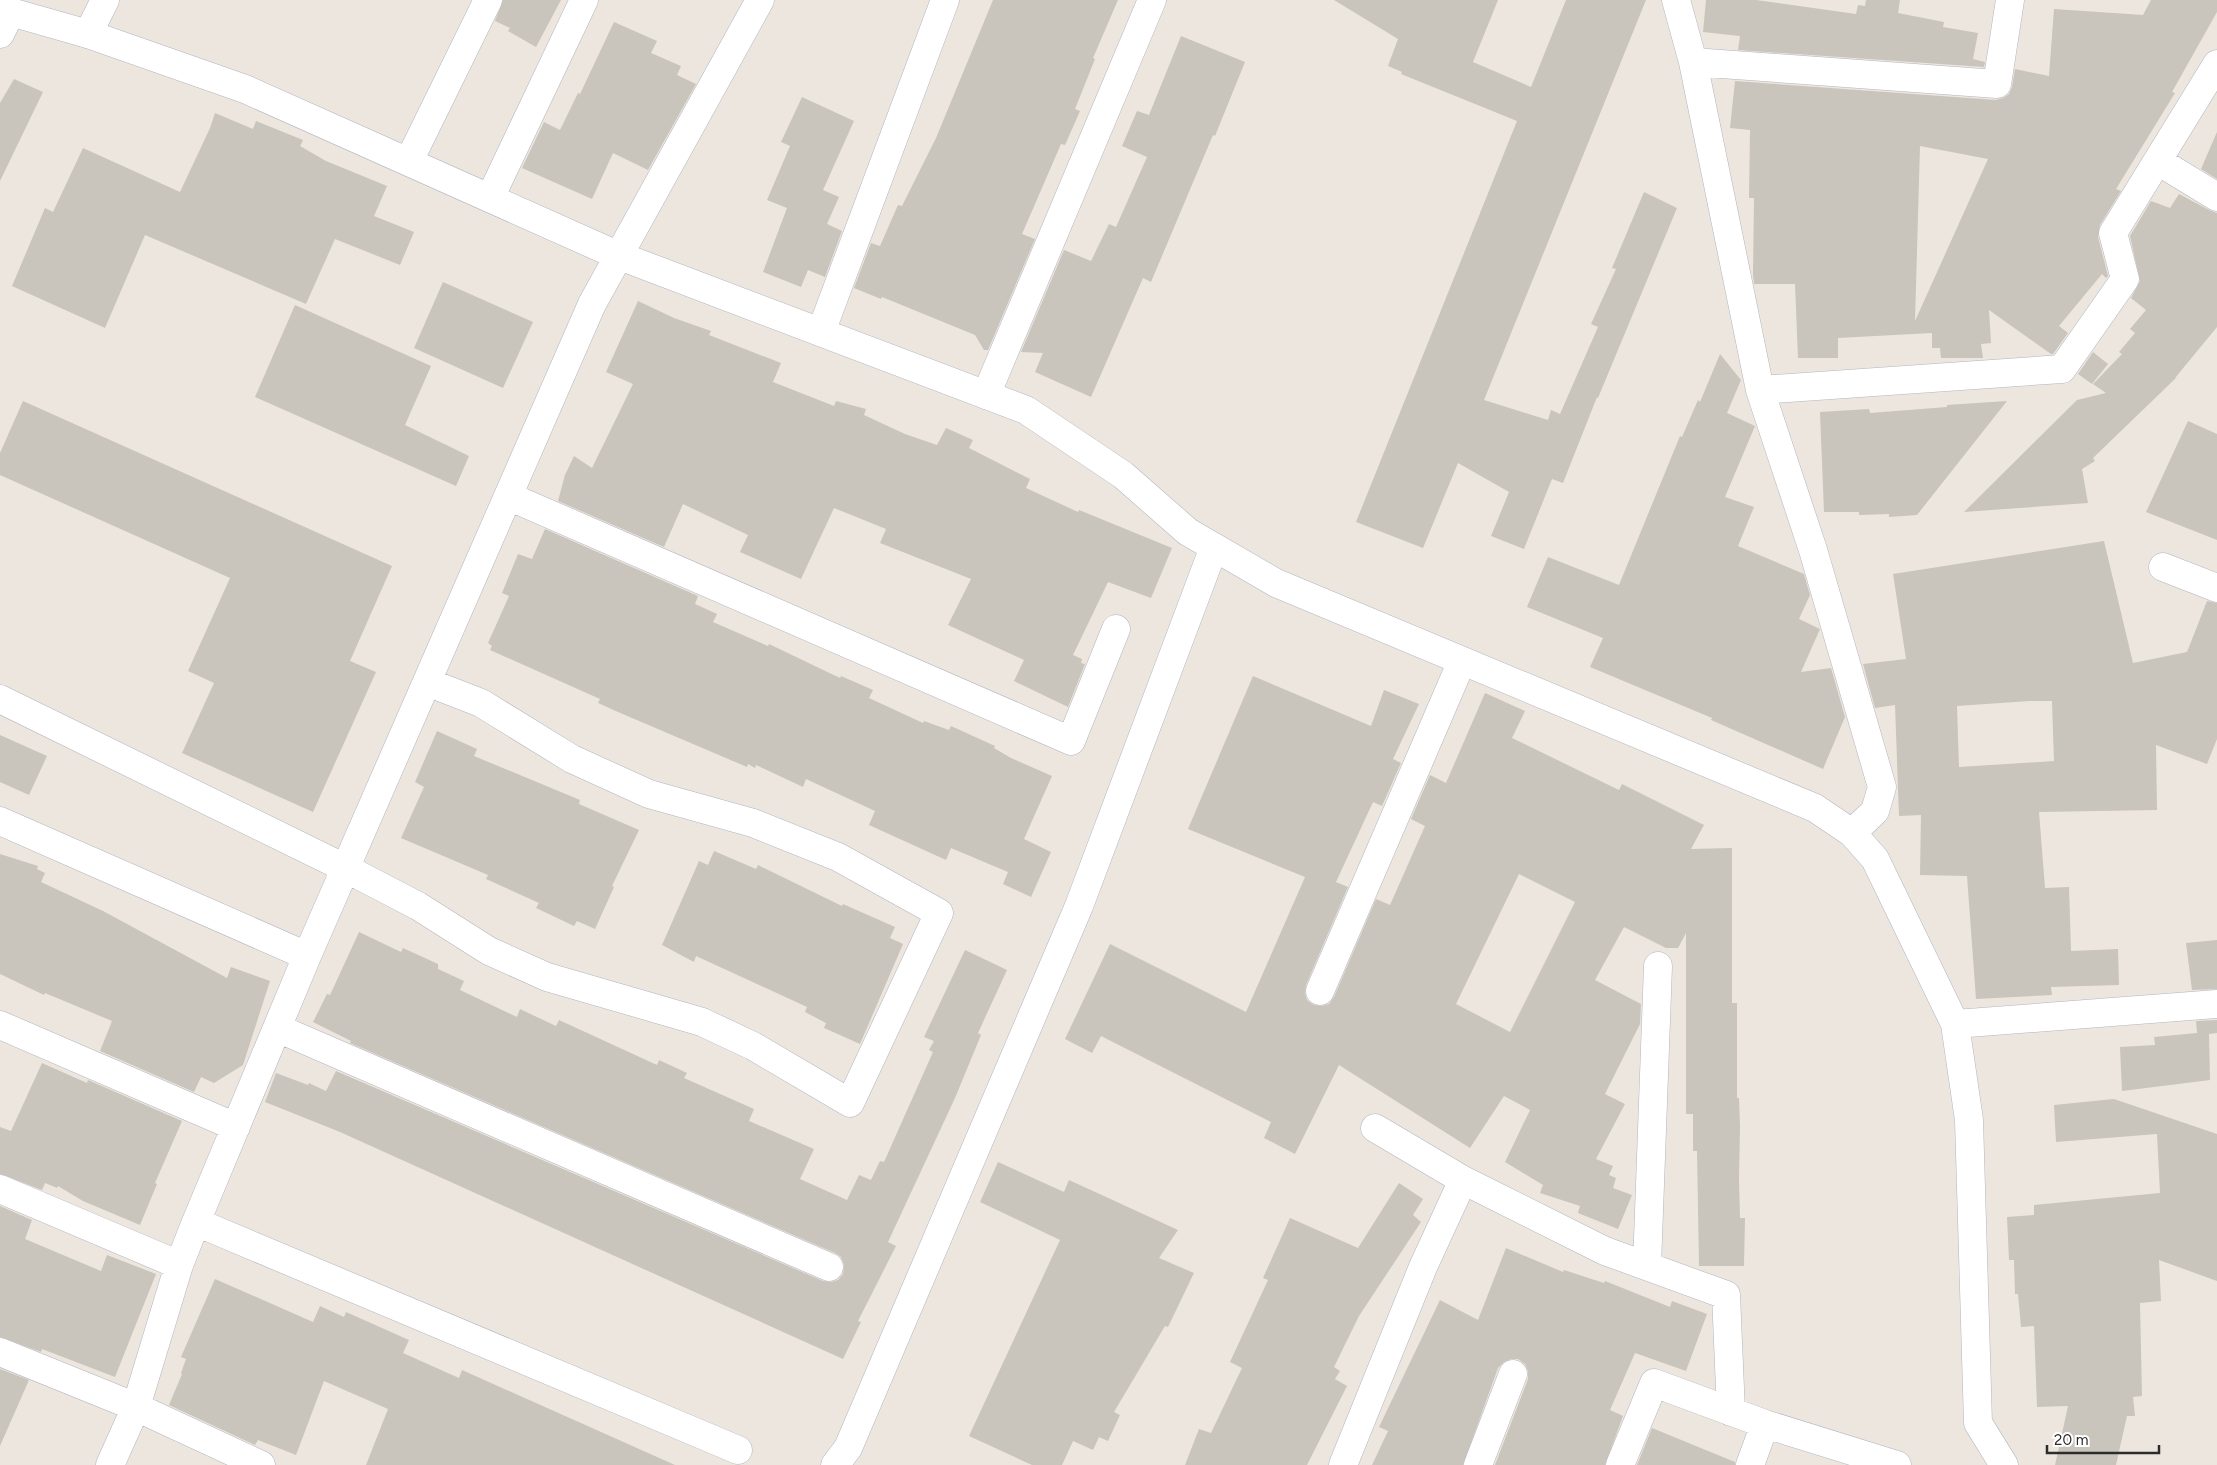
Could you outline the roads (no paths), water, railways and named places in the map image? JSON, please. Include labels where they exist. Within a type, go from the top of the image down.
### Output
[{"type":"street","points":[[88,34],[105,0]]},
{"type":"street","points":[[409,162],[488,0]]},
{"type":"street","points":[[490,198],[584,0]]},
{"type":"street","points":[[110,1465],[136,1407],[179,1265],[196,1222],[307,956],[592,304],[617,255],[760,0]]},
{"type":"street","points":[[821,332],[945,0]]},
{"type":"street","points":[[986,395],[1152,0]]},
{"type":"street","points":[[1676,0],[1693,62],[1760,390],[1812,550],[1882,787],[1875,811],[1852,833]]},
{"type":"street","points":[[1693,62],[1997,84],[2010,0]]},
{"type":"street","points":[[4,18],[88,34],[245,89],[617,255],[1026,410],[1122,475],[1188,532],[1276,583],[1815,808],[1852,833],[1875,859],[1955,1024],[1969,1120],[1978,1423],[2004,1465]]},
{"type":"street","points":[[1760,390],[2062,369],[2125,279],[2113,234],[2217,64]]},
{"type":"street","points":[[2158,161],[2217,197]]},
{"type":"street","points":[[508,496],[1071,741],[1116,629]]},
{"type":"street","points":[[836,1465],[848,1448],[1079,906],[1214,547]]},
{"type":"street","points":[[2163,566],[2217,588]]},
{"type":"street","points":[[1320,992],[1462,661]]},
{"type":"street","points":[[0,699],[345,868],[418,906],[489,951],[548,976],[702,1022],[753,1046],[850,1103],[938,913],[838,857],[753,823],[649,794],[572,760],[481,703],[427,682]]},
{"type":"street","points":[[0,821],[307,956]]},
{"type":"street","points":[[1647,1266],[1658,966]]},
{"type":"street","points":[[1955,1024],[2217,1004]]},
{"type":"street","points":[[0,1025],[236,1127]]},
{"type":"street","points":[[277,1028],[829,1267]]},
{"type":"street","points":[[1375,1128],[1463,1180],[1605,1251],[1726,1295],[1730,1412]]},
{"type":"street","points":[[1343,1465],[1423,1267],[1463,1180]]},
{"type":"street","points":[[0,1189],[179,1265]]},
{"type":"street","points":[[196,1222],[738,1450]]},
{"type":"street","points":[[0,1352],[136,1407],[261,1465]]},
{"type":"street","points":[[1478,1465],[1513,1374]]},
{"type":"street","points":[[1620,1465],[1654,1383],[1765,1424],[1897,1465]]},
{"type":"street","points":[[1750,1465],[1765,1424]]}]
